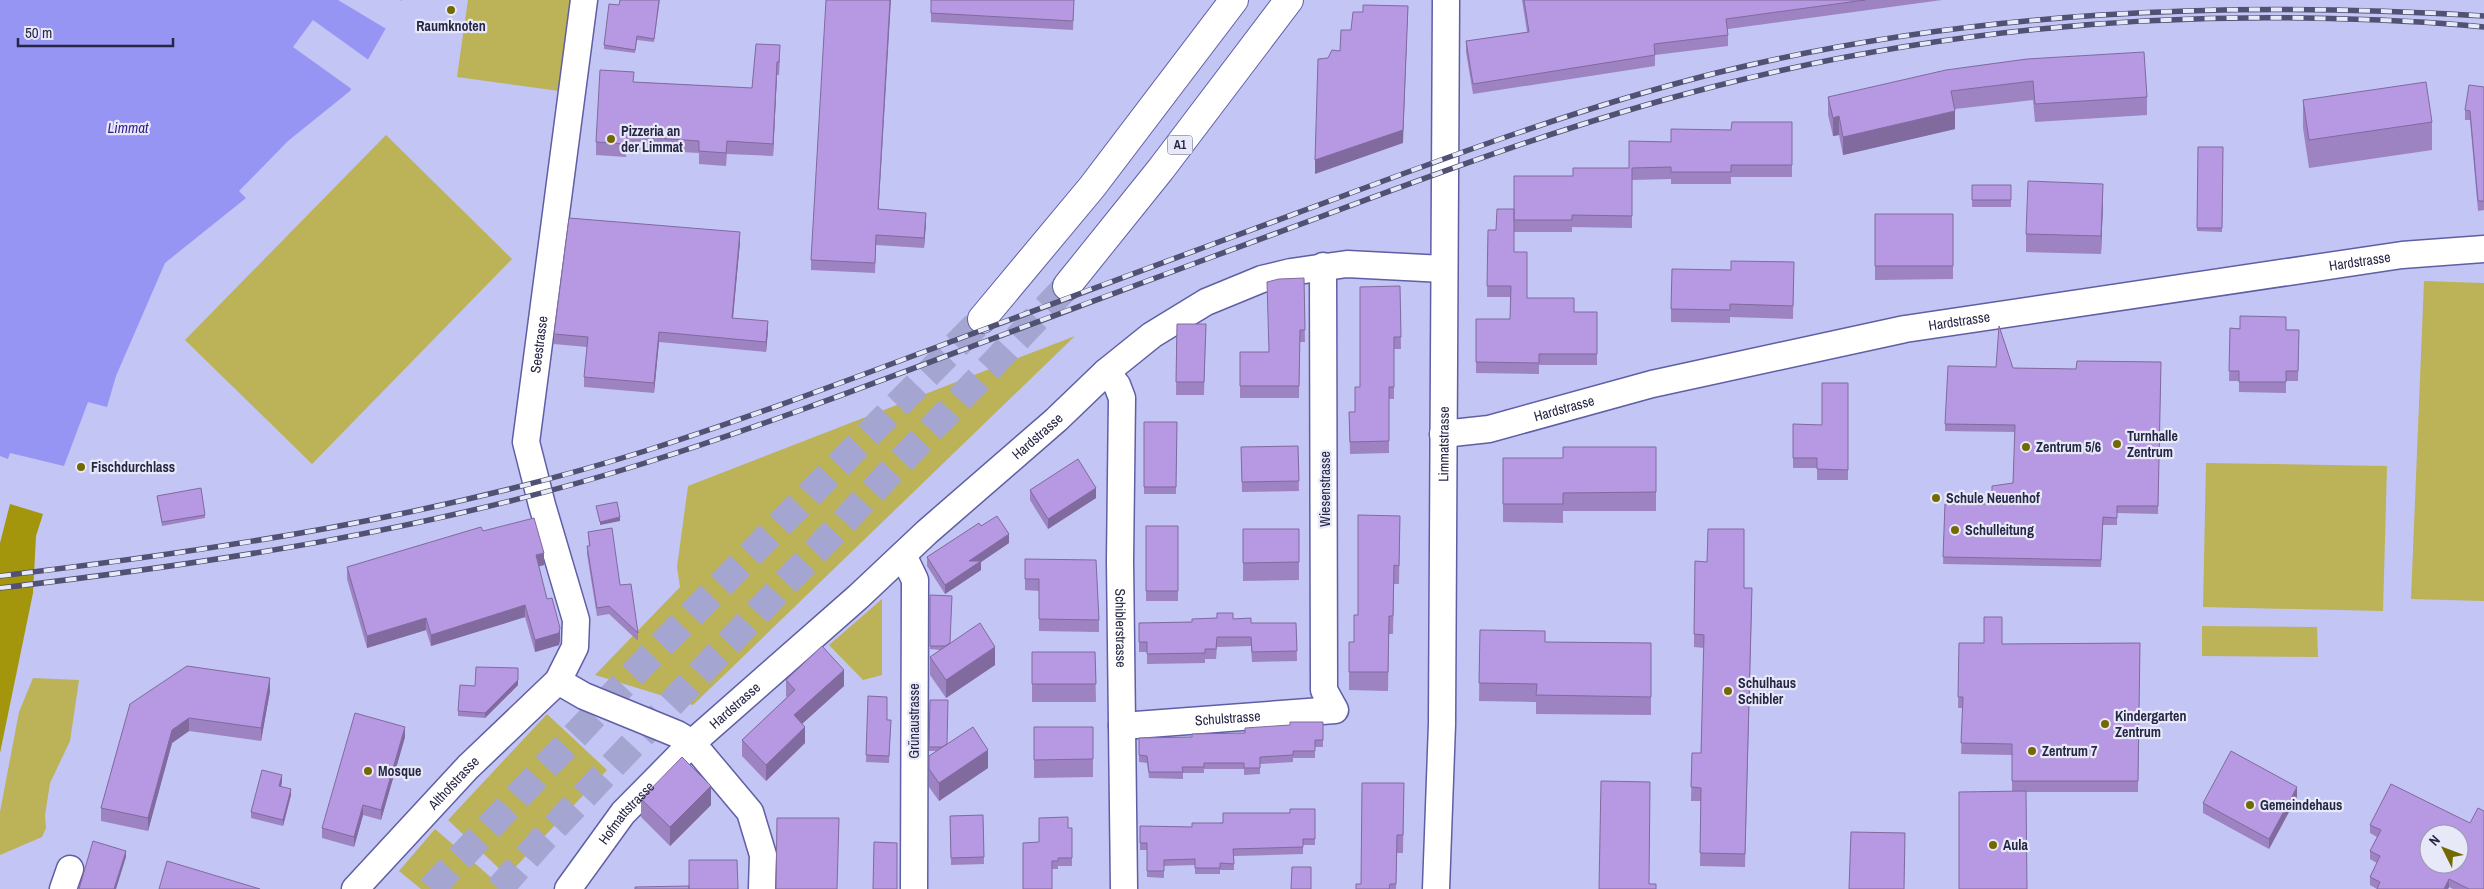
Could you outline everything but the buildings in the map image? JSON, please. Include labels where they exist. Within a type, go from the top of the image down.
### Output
[{"type":"highway","points":[[982,319],[1092,187],[1234,0]]},
{"type":"highway","name":"A1","points":[[1067,286],[1166,162],[1288,0]]},
{"type":"street","name":"Seestrasse","points":[[558,681],[575,647],[576,620],[542,505],[526,442],[584,0]]},
{"type":"street","name":"Limmatstrasse","points":[[1436,889],[1442,724],[1446,0]]},
{"type":"street","name":"Hardstrasse","points":[[1443,434],[1488,429],[1652,384],[1905,329],[2402,255],[2484,249]]},
{"type":"street","name":"Hardstrasse","points":[[692,743],[1056,420],[1106,372],[1152,335],[1206,302],[1262,279],[1323,266],[1347,264],[1444,269]]},
{"type":"street","name":"Wiesenstrasse","points":[[1323,266],[1324,690],[1335,710]]},
{"type":"street","name":"Schiblerstrasse","points":[[1106,372],[1117,385],[1122,398],[1120,560],[1124,889]]},
{"type":"street","name":"Grünaustrasse","points":[[903,555],[912,570],[915,580],[914,889]]},
{"type":"street","points":[[558,681],[584,696],[678,734],[692,743],[750,812],[763,855],[762,889]]},
{"type":"street","name":"Althofstrasse","points":[[355,889],[468,767],[558,681]]},
{"type":"street","name":"Schulstrasse","points":[[1122,726],[1335,710]]},
{"type":"street","name":"Hofmattstrasse","points":[[568,889],[623,813],[692,743]]},
{"type":"shaded area","points":[[468,0],[572,0],[559,91],[457,77]]},
{"type":"shaded area","points":[[386,135],[512,259],[312,464],[185,340]]},
{"type":"shaded area","points":[[2424,281],[2484,283],[2484,601],[2411,599]]},
{"type":"shaded area","points":[[1075,336],[693,705],[595,675],[680,587],[677,567],[688,486]]},
{"type":"shaded area","points":[[2206,463],[2387,466],[2383,611],[2203,607]]},
{"type":"shaded area","points":[[10,504],[43,514],[36,536],[33,593],[0,753],[0,543]]},
{"type":"shaded area","points":[[882,599],[882,675],[863,680],[829,645]]},
{"type":"shaded area","points":[[2202,626],[2317,627],[2318,657],[2202,656]]},
{"type":"shaded area","points":[[33,678],[79,680],[70,741],[50,783],[45,815],[46,828],[42,837],[0,855],[0,812],[19,712]]},
{"type":"shaded area","points":[[547,714],[607,770],[507,876],[448,820]]},
{"type":"shaded area","points":[[435,829],[501,886],[499,889],[421,889],[399,871]]},
{"type":"water","name":"Limmat","points":[[0,0],[402,0],[350,91],[288,141],[239,191],[246,198],[165,263],[116,376],[107,407],[88,402],[64,466],[10,453],[8,459],[0,456]]},
{"type":"pier","points":[[338,0],[400,0],[404,2],[388,30]]},
{"type":"pier","points":[[313,20],[370,61],[353,90],[293,47]]},
{"type":"tunnel","points":[[499,889],[545,837],[1067,286]]},
{"type":"tunnel","points":[[431,889],[632,675],[982,319]]},
{"type":"railway","points":[[0,576],[164,555],[326,529],[486,495],[645,451],[764,411],[1469,150],[1567,116],[1716,73],[1810,52],[1906,36],[2001,24],[2097,15],[2290,9],[2484,16]]},
{"type":"railway","points":[[0,588],[164,567],[326,541],[406,525],[565,487],[686,450],[851,392],[1512,147],[1664,100],[1788,69],[1934,42],[2081,25],[2155,20],[2326,18],[2484,27]]},
{"type":"place","name":"Raumknoten","points":[[451,10]]},
{"type":"place","name":"Pizzeria an der Limmat","points":[[611,139]]},
{"type":"place","name":"Turnhalle Zentrum","points":[[2117,444]]},
{"type":"place","name":"Zentrum 5/6","points":[[2026,447]]},
{"type":"place","name":"Fischdurchlass","points":[[81,467]]},
{"type":"place","name":"Schule Neuenhof","points":[[1936,498]]},
{"type":"place","name":"Schulleitung","points":[[1955,530]]},
{"type":"place","name":"Schulhaus Schibler","points":[[1728,691]]},
{"type":"place","name":"Kindergarten Zentrum","points":[[2105,724]]},
{"type":"place","name":"Zentrum 7","points":[[2032,751]]},
{"type":"place","name":"Mosque","points":[[368,771]]},
{"type":"place","name":"Gemeindehaus","points":[[2250,805]]},
{"type":"place","name":"Aula","points":[[1993,845]]}]
